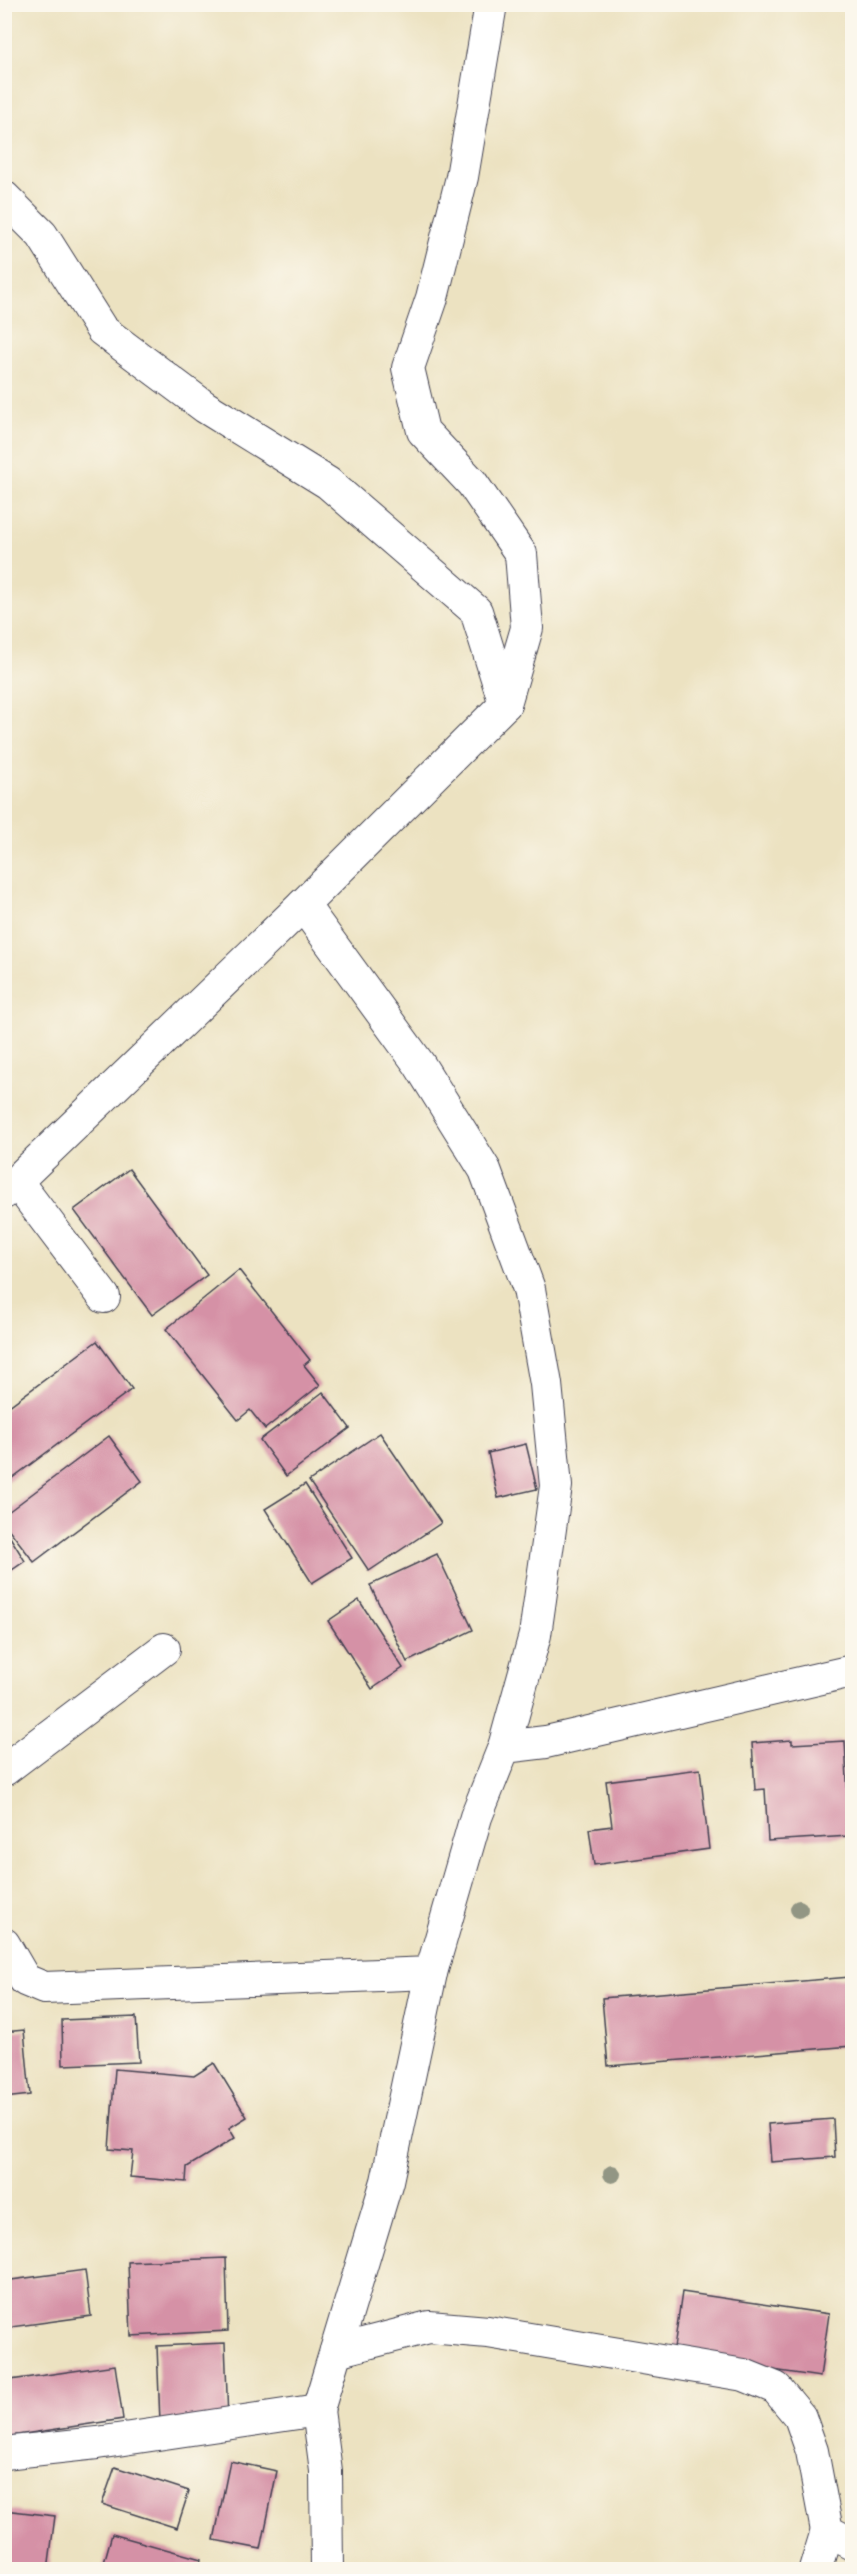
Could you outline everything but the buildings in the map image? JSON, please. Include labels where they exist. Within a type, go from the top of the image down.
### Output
[{"type":"street","points":[[104,1297],[11,1188],[303,905],[505,704],[527,628],[521,554],[472,483],[423,431],[408,368],[432,298],[462,177],[491,4]]},
{"type":"street","points":[[4,197],[42,235],[102,330],[205,407],[328,483],[476,610],[505,704]]},
{"type":"street","points":[[303,905],[419,1064],[485,1170],[528,1289],[546,1384],[556,1486],[535,1635],[504,1747],[476,1817],[431,1973],[387,2181],[318,2410],[326,2471],[327,2570]]},
{"type":"street","points":[[4,1770],[164,1649]]},
{"type":"street","points":[[504,1747],[546,1742],[852,1671]]},
{"type":"street","points":[[4,1944],[25,1980],[44,1988],[431,1973]]},
{"type":"street","points":[[336,2350],[429,2327],[488,2332],[744,2375],[776,2388],[800,2417],[840,2538],[815,2570]]},
{"type":"street","points":[[4,2453],[97,2443],[318,2410]]}]
